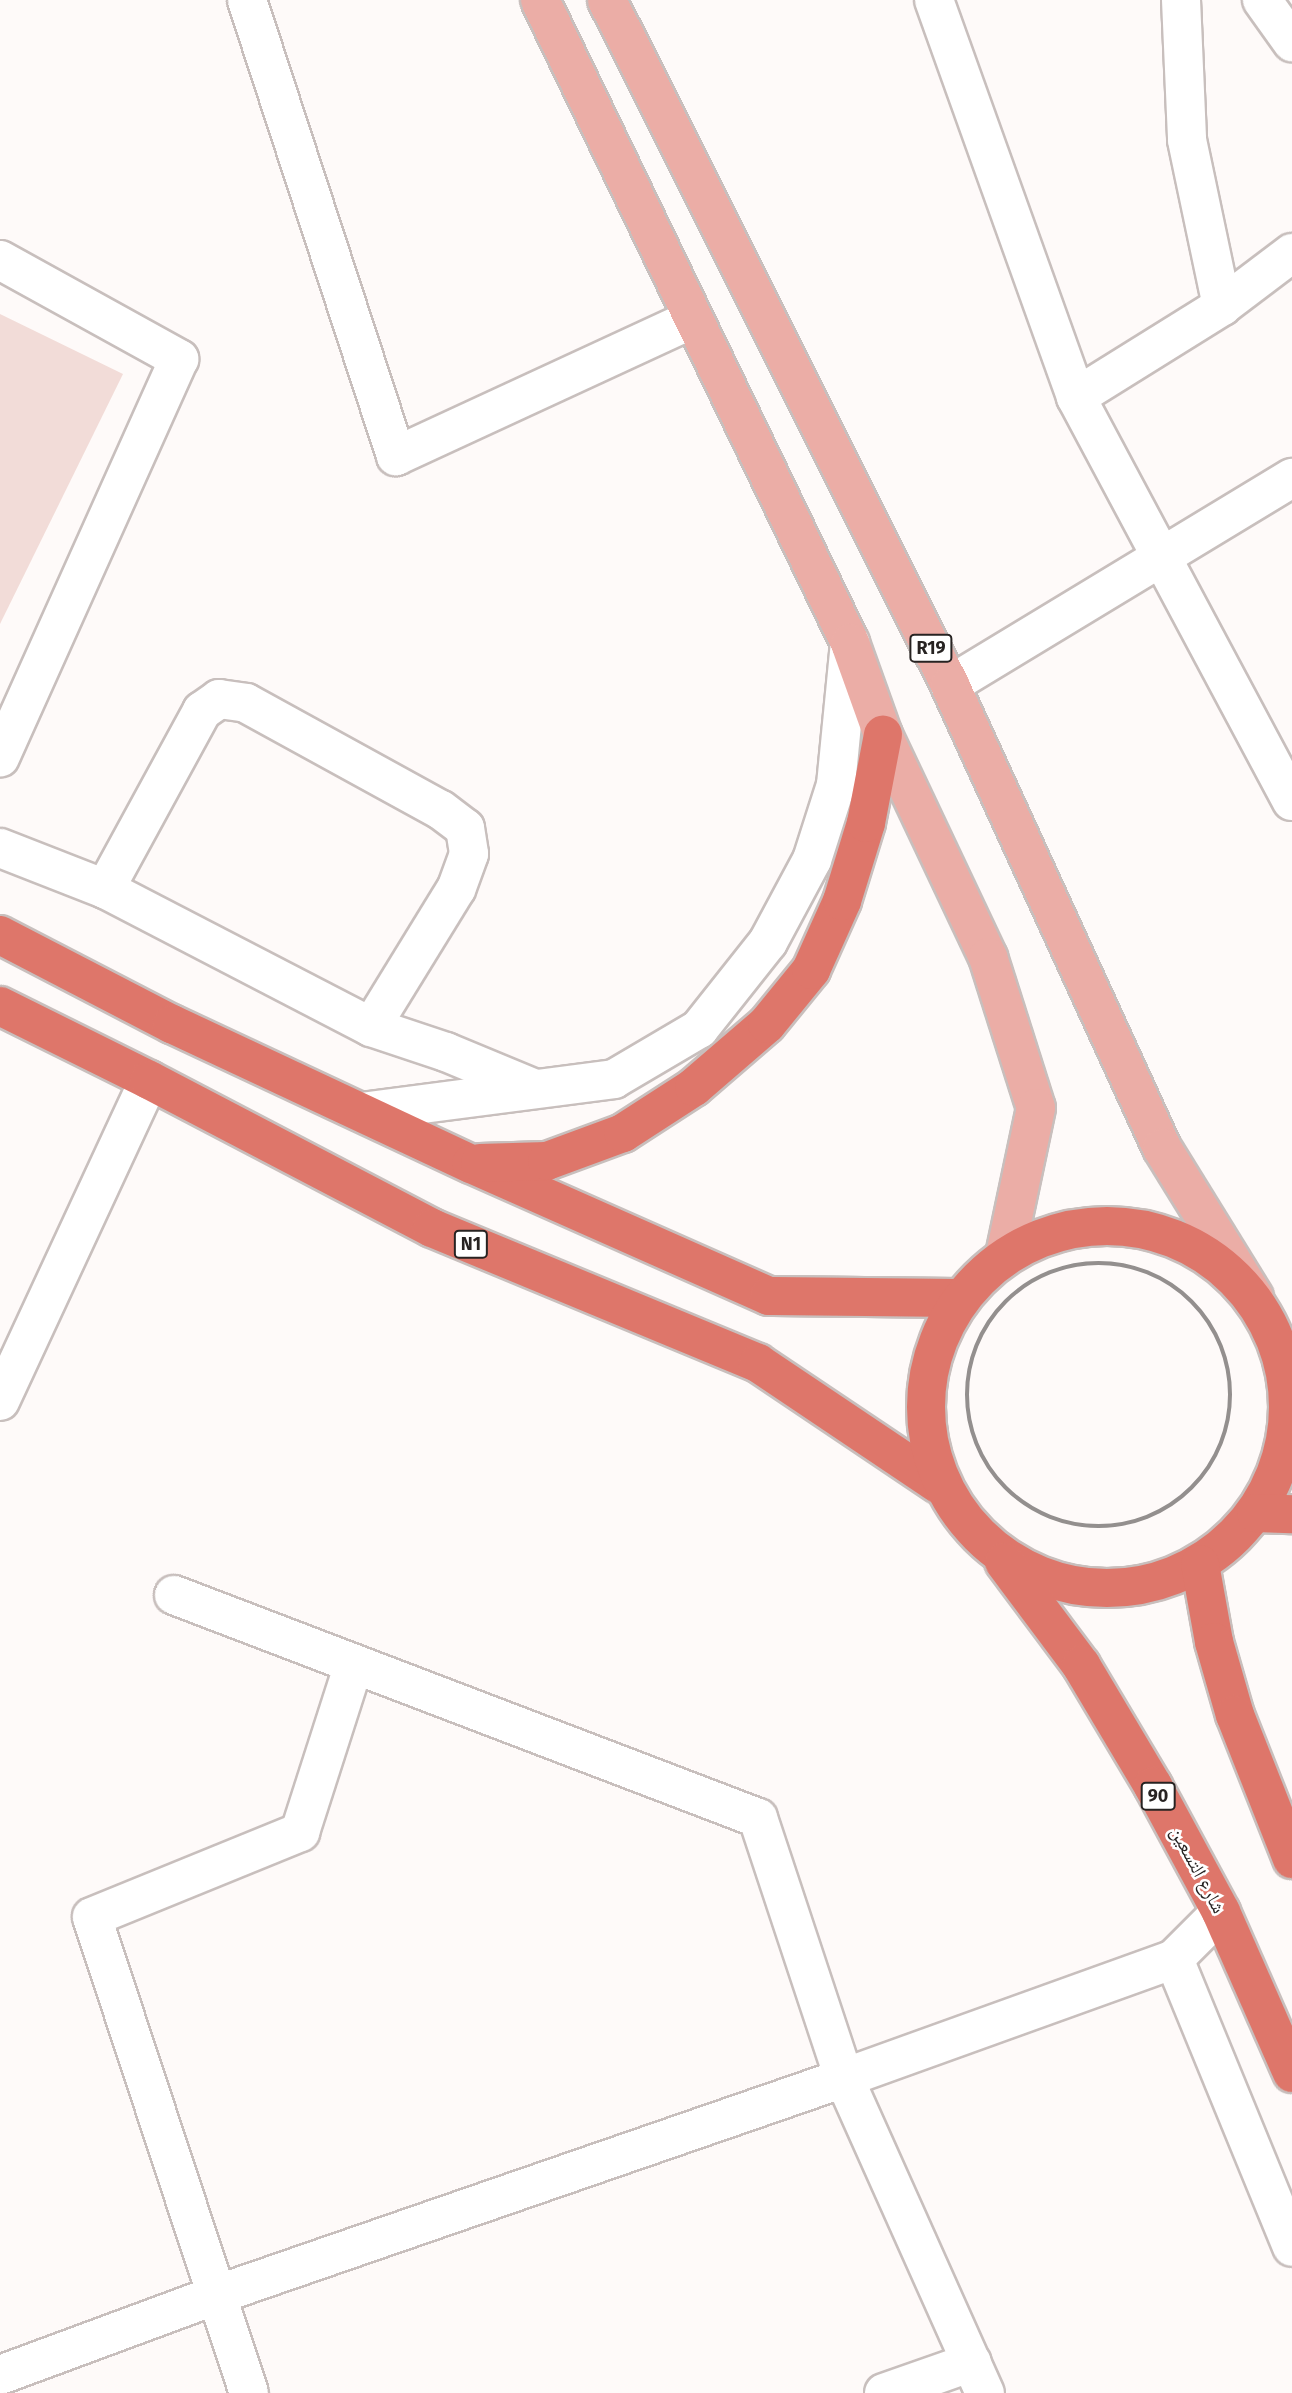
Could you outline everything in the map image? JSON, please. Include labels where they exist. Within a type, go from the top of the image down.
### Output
[{"type":"highway","points":[[471,1164],[547,1161],[623,1133],[694,1087],[766,1024],[811,970],[842,901],[866,823],[883,735]]},
{"type":"highway","points":[[0,935],[172,1024],[471,1164],[769,1296],[961,1298]]},
{"type":"highway","name":"N1","points":[[0,1006],[149,1080],[432,1228],[758,1363],[938,1484]]},
{"type":"highway","points":[[1254,1297],[1285,1366],[1286,1442],[1274,1514],[1200,1564],[1147,1585],[1089,1589],[1033,1575],[988,1540],[938,1484],[925,1414],[933,1354],[961,1298],[1005,1255],[1068,1228],[1137,1226],[1203,1250],[1254,1297],[1292,1326]]},
{"type":"highway","name":"شارع التسعين","points":[[988,1540],[1082,1665],[1153,1786],[1221,1912],[1292,2073]]},
{"type":"highway","points":[[1200,1564],[1214,1642],[1235,1715],[1292,1859]]},
{"type":"main road","points":[[540,0],[850,643],[883,735],[988,957],[1036,1108],[1005,1255]]},
{"type":"main road","name":"R19","points":[[607,0],[950,685],[1162,1148],[1254,1297]]},
{"type":"street","points":[[247,0],[396,456],[692,319]]},
{"type":"street","points":[[934,0],[1076,397],[1162,556],[1281,756],[1292,801]]},
{"type":"street","points":[[1181,0],[1187,140],[1222,306]]},
{"type":"street","points":[[1262,0],[1292,42]]},
{"type":"street","points":[[1076,397],[1222,306],[1292,253]]},
{"type":"street","points":[[0,260],[179,359],[0,758]]},
{"type":"street","points":[[950,685],[1292,478]]},
{"type":"street","points":[[361,1112],[614,1079],[699,1029],[768,943],[812,860],[836,785],[850,643]]},
{"type":"street","points":[[106,889],[202,711],[219,699],[246,703],[441,810],[466,828],[469,854],[456,889],[371,1027]]},
{"type":"street","points":[[0,848],[106,889],[371,1027],[446,1052],[535,1089]]},
{"type":"street","points":[[0,1401],[149,1080]]},
{"type":"street","points":[[174,1595],[758,1818],[844,2078],[979,2378],[884,2393]]},
{"type":"street","points":[[249,2393],[219,2294],[92,1917],[300,1832],[354,1664]]},
{"type":"street","points":[[0,2375],[219,2294],[844,2078],[1174,1959],[1221,1912]]},
{"type":"street","points":[[1174,1959],[1292,2247]]},
{"type":"path","points":[[1121,1263],[1170,1281],[1207,1316],[1229,1364],[1231,1416],[1213,1465],[1178,1504],[1130,1525],[1078,1527],[1029,1509],[991,1474],[970,1426],[968,1374],[986,1325],[1021,1287],[1069,1265],[1121,1263]]},
{"type":"building","points":[[0,314],[123,374],[0,624]]}]
